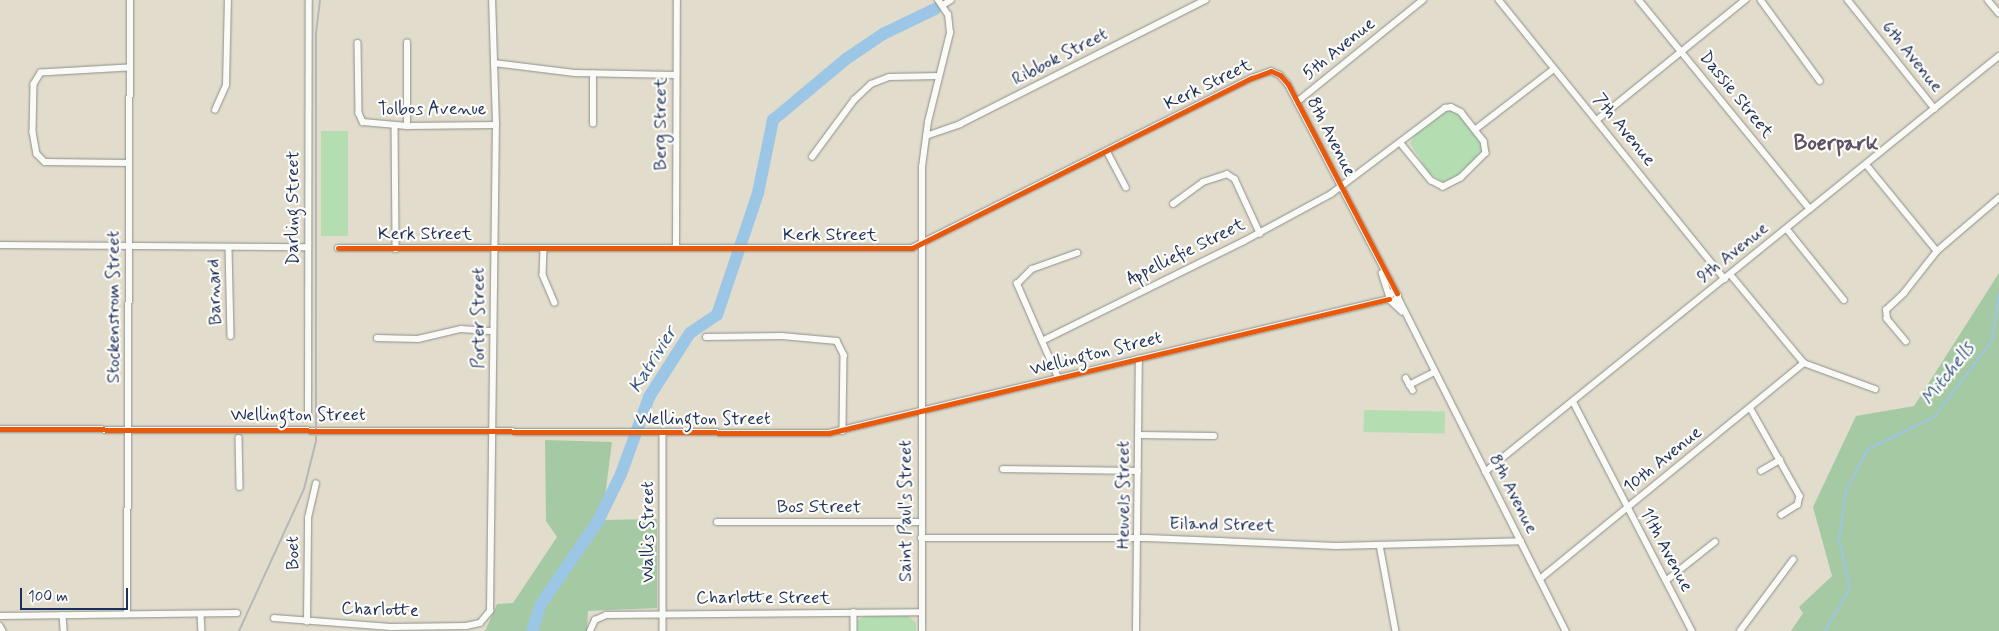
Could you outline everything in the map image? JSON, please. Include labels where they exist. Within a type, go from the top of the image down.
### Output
[{"type":"street","name":"Stockenstrom Street","points":[[127,614],[130,248],[128,68],[130,0]]},
{"type":"street","points":[[215,110],[226,85],[228,0]]},
{"type":"street","name":"Darling Street","points":[[308,416],[309,0]]},
{"type":"street","name":"Porter Street","points":[[484,621],[491,605],[494,430],[493,331],[496,125],[494,14],[492,0]]},
{"type":"street","name":"Porter Street","points":[[494,14],[497,0]]},
{"type":"street","name":"Berg Street","points":[[676,248],[677,0]]},
{"type":"street","points":[[938,0],[943,5],[950,0]]},
{"type":"street","name":"Ribbok Street","points":[[926,136],[960,124],[1205,0]]},
{"type":"street","name":"5th Avenue","points":[[1297,102],[1423,0]]},
{"type":"street","name":"7th Avenue","points":[[1499,0],[1725,280]]},
{"type":"street","name":"Dassie Street","points":[[1640,0],[1810,209]]},
{"type":"street","points":[[1597,120],[1745,0]]},
{"type":"street","points":[[1761,0],[1820,81]]},
{"type":"street","name":"6th Avenue","points":[[1848,0],[1935,109]]},
{"type":"street","points":[[1988,0],[1999,13]]},
{"type":"street","name":"Saint Paul's Street","points":[[922,631],[920,246],[926,136],[950,33],[943,5]]},
{"type":"street","name":"Tolbos Avenue","points":[[358,43],[359,113],[367,124],[407,126],[496,125]]},
{"type":"street","points":[[407,126],[408,43]]},
{"type":"street","name":"9th Avenue","points":[[1485,472],[1574,403],[1999,56]]},
{"type":"street","points":[[494,63],[593,74],[676,76]]},
{"type":"street","points":[[128,68],[41,73],[34,84],[33,132],[37,154],[45,162],[129,163]]},
{"type":"street","points":[[1476,129],[1554,69]]},
{"type":"street","name":"Kerk Street","points":[[338,248],[906,249],[920,246],[1262,74],[1271,71],[1280,74]]},
{"type":"street","points":[[593,74],[593,124]]},
{"type":"street","name":"8th Avenue","points":[[1280,74],[1297,102],[1381,269],[1393,297],[1407,317],[1566,631]]},
{"type":"street","points":[[812,157],[854,100],[871,84],[889,77],[939,76]]},
{"type":"street","points":[[1448,107],[1461,112],[1476,129],[1486,145],[1486,156],[1446,187],[1431,181],[1400,143],[1448,107]]},
{"type":"street","points":[[395,125],[396,249]]},
{"type":"street","name":"Appelliefie Street","points":[[1042,341],[1260,233],[1341,188],[1400,143]]},
{"type":"street","points":[[1107,151],[1126,186]]},
{"type":"street","points":[[1866,164],[1937,251]]},
{"type":"street","points":[[1172,204],[1203,182],[1227,174],[1235,179],[1260,233]]},
{"type":"street","points":[[1906,342],[1887,319],[1885,312],[1904,293],[1937,251],[1999,198]]},
{"type":"street","points":[[1787,229],[1844,300]]},
{"type":"street","points":[[0,245],[130,248],[308,247]]},
{"type":"street","name":"Barnard","points":[[228,248],[231,336]]},
{"type":"street","points":[[544,248],[543,275],[555,304]]},
{"type":"street","points":[[1058,378],[1017,284],[1032,268],[1077,253]]},
{"type":"street","points":[[1731,274],[1804,363],[1875,389]]},
{"type":"street","name":"Wellington Street","points":[[0,429],[494,430],[662,433],[843,431],[1393,297]]},
{"type":"street","points":[[377,338],[418,339],[461,329],[493,331]]},
{"type":"street","points":[[706,337],[782,336],[837,341],[844,354],[843,431]]},
{"type":"street","name":"Heuvels Street","points":[[1136,631],[1139,538],[1139,359]]},
{"type":"street","name":"10th Avenue","points":[[1540,578],[1751,409],[1804,363]]},
{"type":"street","points":[[1406,378],[1411,387],[1435,372]]},
{"type":"street","name":"11th Avenue","points":[[1574,403],[1627,509],[1667,580],[1692,631]]},
{"type":"street","points":[[1751,409],[1800,496],[1798,505],[1782,515]]},
{"type":"street","name":"Wallis Street","points":[[662,433],[663,631]]},
{"type":"street","points":[[1139,435],[1214,436]]},
{"type":"street","points":[[239,438],[240,487]]},
{"type":"street","points":[[1761,471],[1780,460]]},
{"type":"street","points":[[1004,469],[1138,471]]},
{"type":"street","name":"Boet","points":[[307,622],[308,518],[316,484]]},
{"type":"street","name":"Bos Street","points":[[717,522],[922,522]]},
{"type":"street","name":"Eiland Street","points":[[921,538],[1139,538],[1380,545],[1521,541]]},
{"type":"street","points":[[1667,580],[1715,542]]},
{"type":"street","points":[[1380,545],[1396,631]]},
{"type":"street","points":[[1740,631],[1793,560]]},
{"type":"street","points":[[854,612],[854,631]]},
{"type":"street","name":"Charlotte Street","points":[[590,631],[595,620],[606,615],[921,612]]},
{"type":"street","points":[[0,616],[237,613]]},
{"type":"street","points":[[201,614],[202,631]]},
{"type":"street","points":[[63,615],[64,631]]},
{"type":"street","name":"Charlotte","points":[[274,618],[391,627],[466,626],[484,621]]},
{"type":"street","points":[[0,626],[3,631]]},
{"type":"green space","points":[[1449,110],[1459,114],[1482,142],[1484,154],[1455,177],[1443,182],[1429,173],[1410,143],[1416,134]]},
{"type":"green space","points":[[321,131],[348,131],[348,236],[321,236]]},
{"type":"green space","points":[[1999,273],[1999,631],[1791,631],[1803,613],[1799,607],[1832,576],[1813,507],[1856,416],[1914,406]]},
{"type":"green space","points":[[1364,410],[1445,411],[1445,433],[1364,432]]},
{"type":"green space","points":[[545,440],[612,442],[602,520],[657,519],[657,608],[588,611],[587,631],[485,631],[497,604],[513,603],[557,537],[546,521]]},
{"type":"green space","points":[[865,616],[908,616],[916,623],[916,631],[857,631],[858,620]]},
{"type":"waterway","name":"Katrivier","points":[[532,631],[541,604],[598,521],[621,474],[649,397],[690,333],[717,315],[758,193],[773,120],[846,59],[883,34],[935,9]]},
{"type":"waterway","name":"Mitchells","points":[[1825,631],[1850,588],[1839,540],[1846,490],[1868,449],[1934,417],[1992,341],[1999,294]]},
{"type":"railway","points":[[239,631],[304,489],[316,441],[316,33],[320,0]]},
{"type":"cycle path","points":[[338,248],[912,248],[1252,78],[1271,71],[1280,75],[1288,84],[1397,293]]},
{"type":"cycle path","points":[[0,429],[829,433],[1389,299]]},
{"type":"district","name":"Boerpark","points":[[1836,145]]}]
